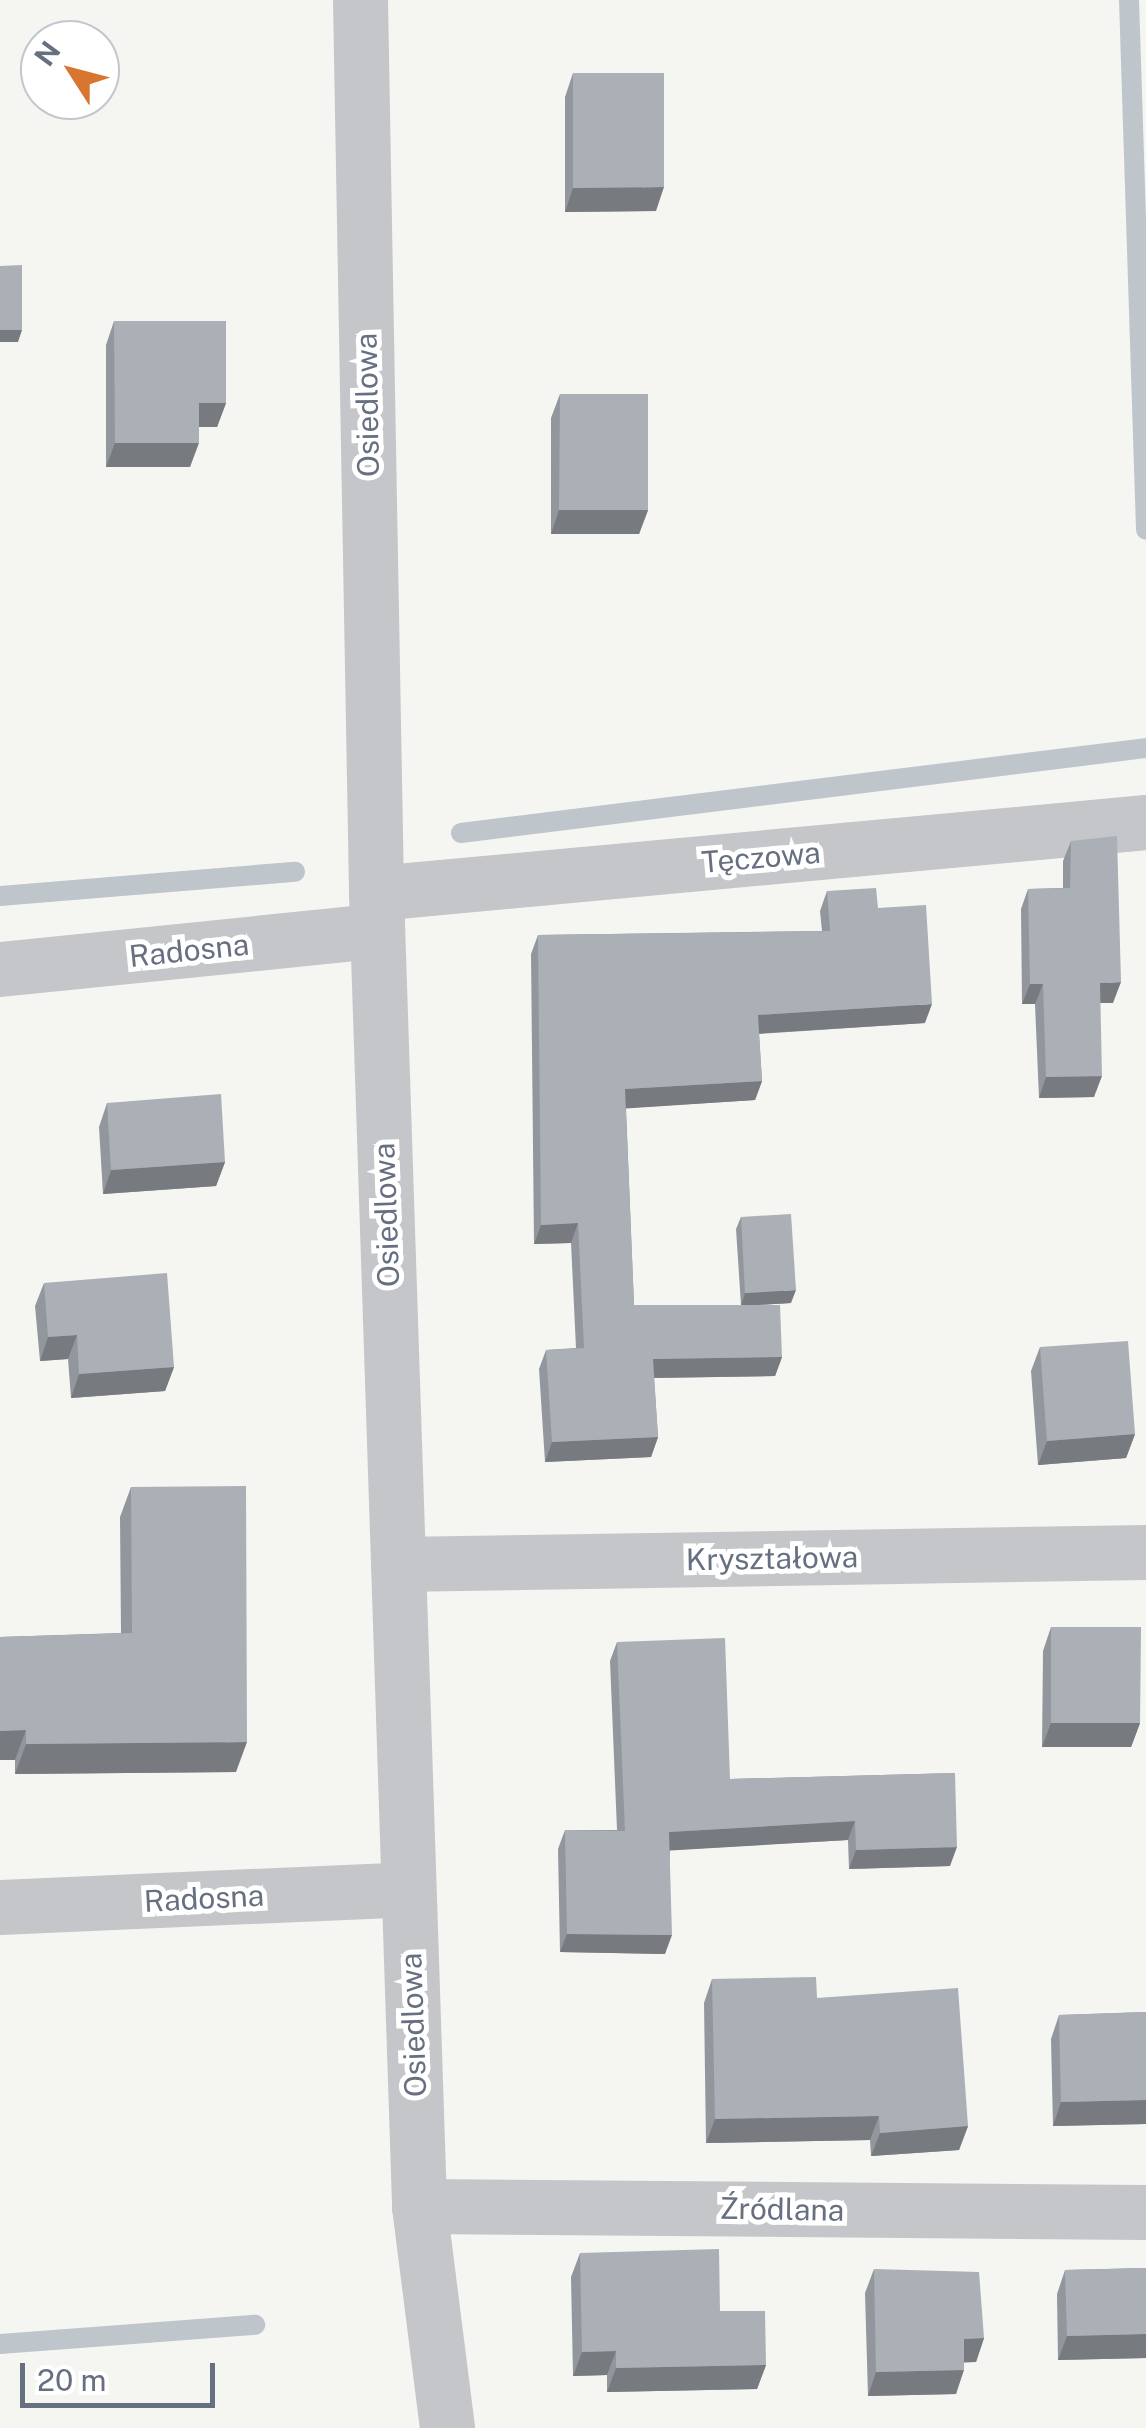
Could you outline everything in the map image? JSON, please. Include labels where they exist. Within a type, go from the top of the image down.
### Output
[{"type":"street","name":"Osiedlowa","points":[[360,0],[376,912],[418,2206],[447,2428]]},
{"type":"street","name":"Tęczowa","points":[[376,912],[1146,822]]},
{"type":"street","name":"Radosna","points":[[0,969],[376,912]]},
{"type":"street","name":"Kryształowa","points":[[398,1564],[1146,1552]]},
{"type":"street","name":"Radosna","points":[[0,1908],[408,1888]]},
{"type":"street","name":"Źródlana","points":[[418,2206],[1146,2212]]},
{"type":"building","points":[[573,73],[664,73],[664,187],[573,188]]},
{"type":"building","points":[[22,265],[22,330],[0,330],[0,266]]},
{"type":"building","points":[[114,321],[226,321],[226,403],[199,403],[199,443],[115,443]]},
{"type":"building","points":[[560,394],[648,394],[648,510],[559,510]]},
{"type":"building","points":[[1117,836],[1121,982],[1100,983],[1102,1076],[1046,1077],[1043,984],[1030,984],[1028,889],[1070,888],[1071,841]]},
{"type":"building","points":[[876,888],[878,908],[926,905],[932,1004],[758,1015],[762,1081],[625,1089],[634,1305],[780,1305],[782,1357],[653,1359],[658,1437],[552,1442],[546,1350],[584,1348],[578,1223],[541,1225],[538,935],[830,931],[827,891]]},
{"type":"building","points":[[221,1094],[225,1162],[111,1170],[107,1103]]},
{"type":"building","points":[[791,1214],[796,1290],[745,1293],[741,1217]]},
{"type":"building","points":[[167,1273],[174,1367],[79,1374],[77,1335],[48,1337],[44,1283]]},
{"type":"building","points":[[1128,1341],[1135,1434],[1047,1441],[1040,1347]]},
{"type":"building","points":[[246,1486],[247,1742],[26,1744],[26,1730],[0,1731],[0,1637],[132,1633],[131,1487]]},
{"type":"building","points":[[1051,1627],[1141,1627],[1140,1723],[1051,1723]]},
{"type":"building","points":[[725,1638],[730,1779],[955,1773],[957,1847],[856,1850],[855,1821],[669,1832],[672,1935],[567,1934],[565,1830],[625,1831],[617,1642]]},
{"type":"building","points":[[816,1977],[817,1998],[958,1988],[968,2126],[880,2133],[879,2116],[715,2119],[712,1979]]},
{"type":"building","points":[[1146,2012],[1146,2100],[1061,2102],[1059,2015]]},
{"type":"building","points":[[719,2249],[720,2311],[765,2311],[766,2365],[616,2368],[616,2351],[582,2352],[580,2253]]},
{"type":"building","points":[[1146,2268],[1146,2334],[1067,2336],[1065,2270]]},
{"type":"building","points":[[874,2269],[979,2272],[984,2338],[964,2339],[964,2370],[876,2372]]},
{"type":"waterway","points":[[1129,0],[1146,530]]},
{"type":"waterway","points":[[461,833],[1146,748]]},
{"type":"waterway","points":[[0,896],[295,872]]},
{"type":"waterway","points":[[0,2344],[255,2325]]}]
